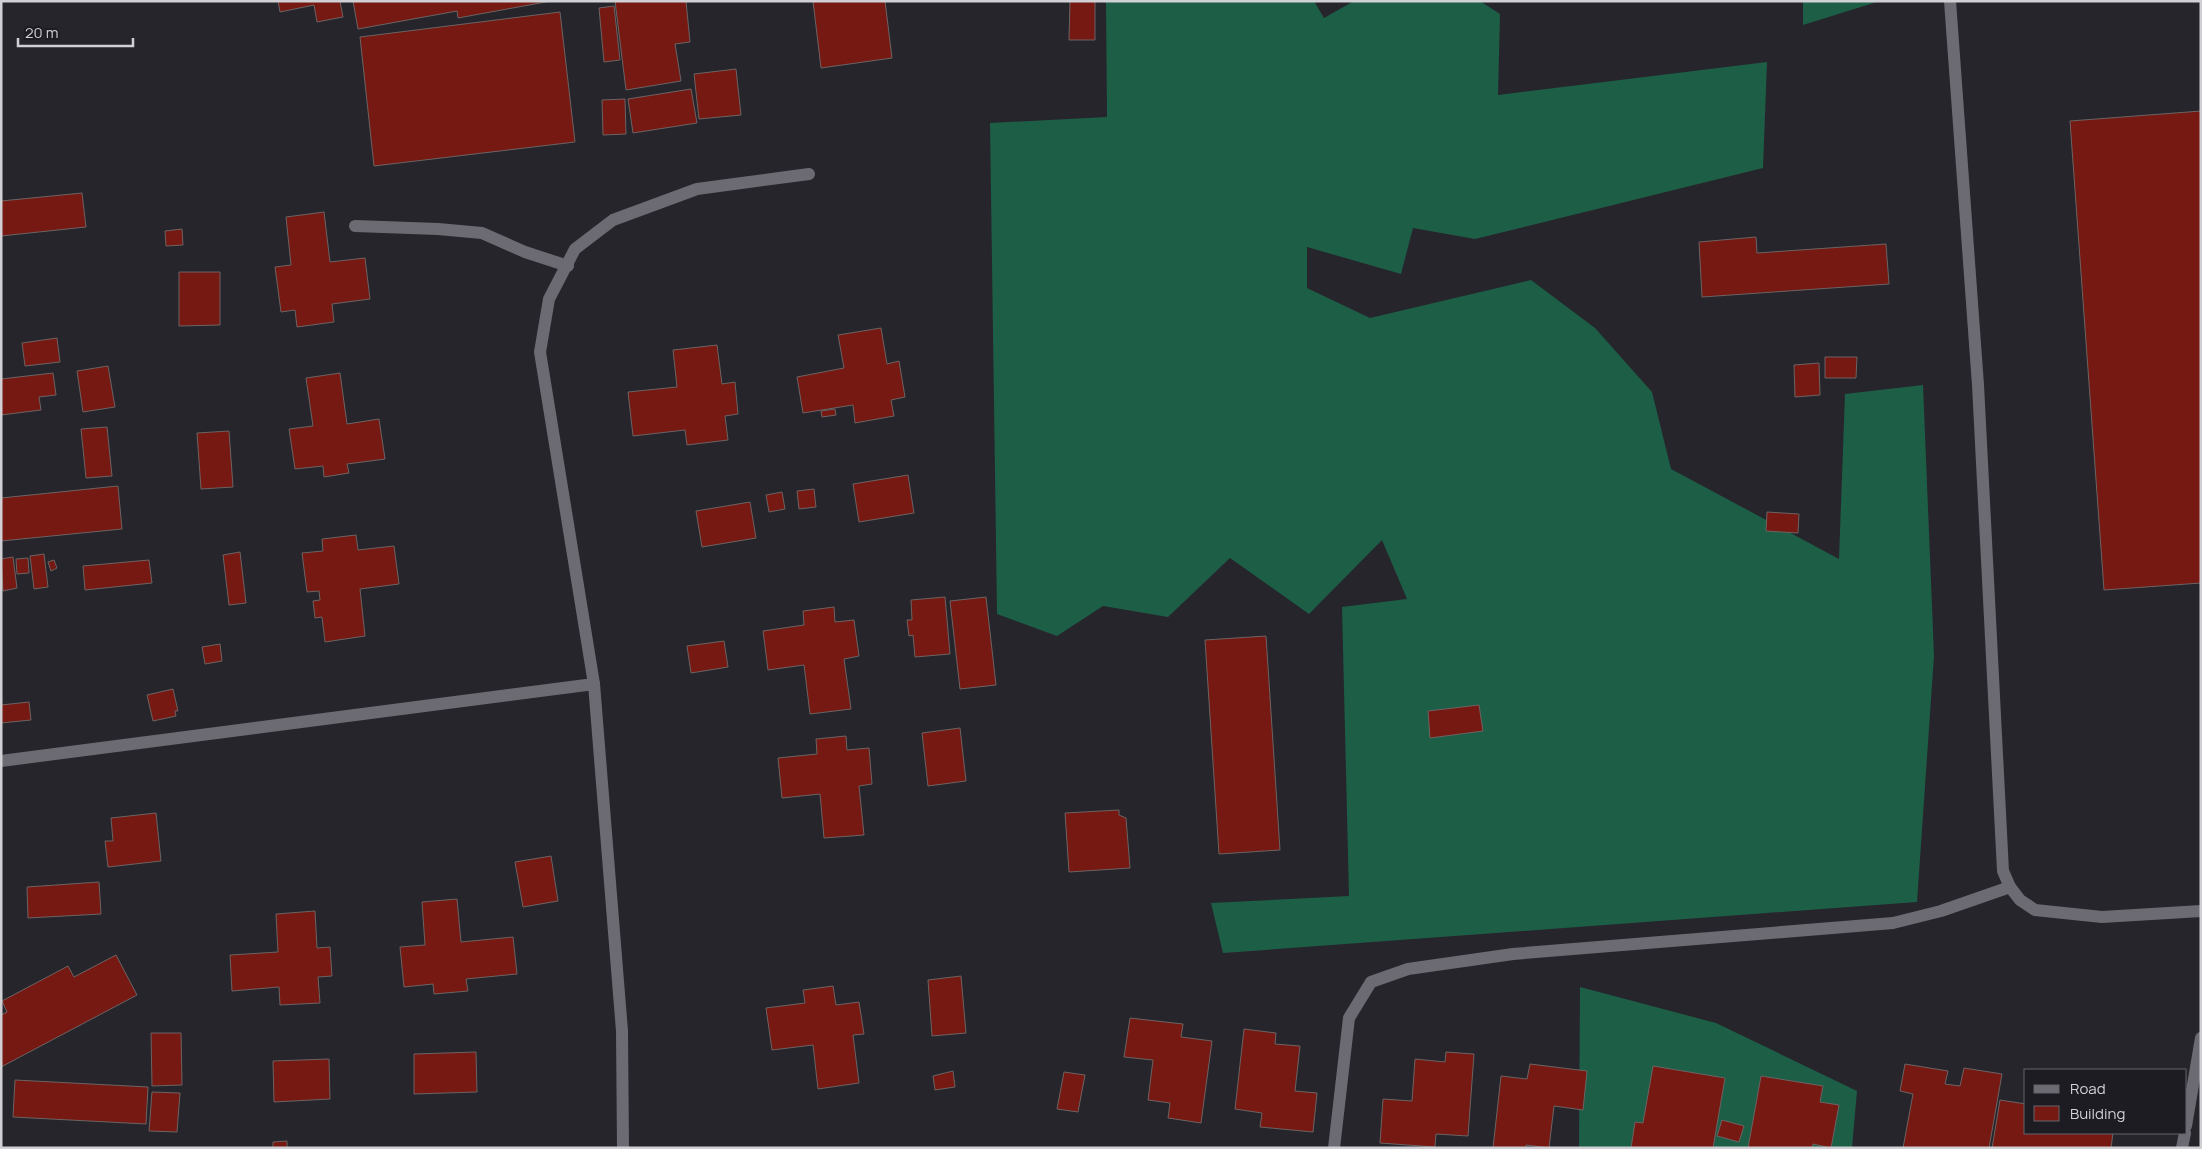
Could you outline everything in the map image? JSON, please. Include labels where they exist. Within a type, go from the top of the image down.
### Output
[{"type":"street","points":[[1950,1],[1978,395],[2003,871],[2010,887],[2020,900],[2035,910],[2102,917],[2201,911]]},
{"type":"street","points":[[623,1148],[622,1031],[594,684],[540,352],[549,299],[575,250],[614,220],[697,189],[809,174]]},
{"type":"street","points":[[355,226],[438,229],[482,233],[525,252],[568,266]]},
{"type":"street","points":[[1,761],[594,684]]},
{"type":"street","points":[[1334,1148],[1349,1018],[1371,982],[1408,969],[1513,954],[1893,923],[1941,911],[2010,887]]},
{"type":"street","points":[[2187,1120],[2201,1038]]},
{"type":"street","points":[[2182,1148],[2185,1134]]},
{"type":"green space","points":[[1106,1],[1314,1],[1324,18],[1354,1],[1480,1],[1500,14],[1498,95],[1767,62],[1763,168],[1475,239],[1413,228],[1401,274],[1307,247],[1307,288],[1370,318],[1531,280],[1595,328],[1652,392],[1671,469],[1839,559],[1845,394],[1923,385],[1934,656],[1917,902],[1223,953],[1211,903],[1349,896],[1342,607],[1407,599],[1382,540],[1309,614],[1230,558],[1168,617],[1103,606],[1057,636],[997,614],[990,123],[1107,117]]},
{"type":"green space","points":[[1803,1],[1880,1],[1803,25]]},
{"type":"green space","points":[[1580,987],[1716,1023],[1857,1091],[1852,1148],[1579,1148]]},
{"type":"building","points":[[278,1],[340,1],[343,17],[317,22],[314,5],[280,12]]},
{"type":"building","points":[[353,1],[551,1],[458,18],[457,11],[358,29]]},
{"type":"building","points":[[615,1],[686,1],[690,42],[675,44],[681,81],[626,90]]},
{"type":"building","points":[[813,1],[885,1],[892,58],[821,68]]},
{"type":"building","points":[[1070,1],[1095,1],[1095,40],[1069,40]]},
{"type":"building","points":[[614,6],[620,60],[604,62],[599,8]]},
{"type":"building","points":[[560,12],[575,142],[374,166],[360,37]]},
{"type":"building","points":[[736,69],[741,115],[699,119],[694,74]]},
{"type":"building","points":[[691,89],[697,123],[633,133],[628,99]]},
{"type":"building","points":[[625,99],[626,134],[603,135],[602,100]]},
{"type":"building","points":[[2201,111],[2201,583],[2104,590],[2070,121]]},
{"type":"building","points":[[82,193],[86,227],[1,236],[1,201]]},
{"type":"building","points":[[324,212],[330,262],[365,258],[370,299],[332,304],[334,322],[297,327],[295,310],[281,312],[275,267],[291,265],[286,217]]},
{"type":"building","points":[[182,229],[183,245],[166,246],[165,231]]},
{"type":"building","points":[[1756,237],[1757,253],[1886,244],[1889,284],[1702,297],[1699,242]]},
{"type":"building","points":[[179,272],[220,272],[220,325],[179,326]]},
{"type":"building","points":[[881,328],[887,364],[899,361],[905,397],[891,400],[894,416],[855,423],[853,405],[803,413],[797,377],[844,368],[838,335]]},
{"type":"building","points":[[57,338],[60,362],[25,366],[22,343]]},
{"type":"building","points":[[717,345],[722,384],[735,382],[738,414],[725,416],[728,440],[687,445],[685,430],[633,436],[628,392],[677,387],[673,350]]},
{"type":"building","points":[[1825,357],[1857,357],[1856,378],[1825,378]]},
{"type":"building","points":[[1819,363],[1820,395],[1795,397],[1794,365]]},
{"type":"building","points":[[108,366],[115,407],[83,412],[77,371]]},
{"type":"building","points":[[53,373],[56,395],[39,397],[41,410],[1,415],[1,379]]},
{"type":"building","points":[[340,373],[347,424],[379,419],[385,459],[347,464],[349,473],[324,477],[323,466],[295,469],[289,429],[313,426],[306,378]]},
{"type":"building","points":[[835,409],[836,415],[822,417],[821,411]]},
{"type":"building","points":[[107,427],[112,476],[86,478],[81,429]]},
{"type":"building","points":[[229,431],[233,487],[201,489],[197,433]]},
{"type":"building","points":[[908,475],[914,513],[859,522],[853,484]]},
{"type":"building","points":[[118,486],[122,529],[1,541],[1,498]]},
{"type":"building","points":[[814,489],[816,507],[799,509],[797,491]]},
{"type":"building","points":[[782,492],[785,509],[769,512],[766,495]]},
{"type":"building","points":[[750,502],[756,538],[702,547],[696,511]]},
{"type":"building","points":[[1767,512],[1799,514],[1798,533],[1766,531]]},
{"type":"building","points":[[356,535],[358,550],[394,546],[399,584],[360,589],[365,636],[325,642],[322,617],[315,618],[313,601],[320,600],[319,591],[307,592],[302,553],[323,551],[322,539]]},
{"type":"building","points":[[240,552],[246,603],[229,605],[223,555]]},
{"type":"building","points":[[44,554],[48,587],[34,589],[30,556]]},
{"type":"building","points":[[13,557],[17,588],[3,591],[1,559]]},
{"type":"building","points":[[28,558],[29,573],[17,574],[16,559]]},
{"type":"building","points":[[54,560],[57,568],[51,571],[48,562]]},
{"type":"building","points":[[149,560],[152,583],[85,590],[83,566]]},
{"type":"building","points":[[945,597],[950,654],[915,657],[913,635],[909,636],[907,620],[912,620],[911,600]]},
{"type":"building","points":[[986,597],[996,685],[960,689],[950,601]]},
{"type":"building","points":[[834,607],[835,622],[854,620],[859,656],[844,659],[851,709],[810,714],[804,665],[768,670],[763,631],[804,625],[803,611]]},
{"type":"building","points":[[1266,636],[1280,850],[1219,854],[1205,640]]},
{"type":"building","points":[[724,641],[728,667],[691,673],[687,646]]},
{"type":"building","points":[[220,644],[222,661],[205,664],[202,647]]},
{"type":"building","points":[[173,689],[178,711],[175,711],[176,716],[153,721],[147,695]]},
{"type":"building","points":[[29,702],[31,720],[1,723],[1,705]]},
{"type":"building","points":[[1479,705],[1483,731],[1430,738],[1428,711]]},
{"type":"building","points":[[960,728],[966,781],[928,786],[922,733]]},
{"type":"building","points":[[846,736],[847,750],[869,748],[872,784],[859,786],[864,835],[824,838],[820,794],[782,798],[778,758],[817,754],[816,739]]},
{"type":"building","points":[[1119,810],[1119,815],[1126,818],[1130,868],[1069,872],[1065,813]]},
{"type":"building","points":[[156,813],[161,861],[108,867],[105,841],[113,841],[111,818]]},
{"type":"building","points":[[551,856],[558,901],[523,907],[515,862]]},
{"type":"building","points":[[99,882],[101,914],[28,918],[27,887]]},
{"type":"building","points":[[457,899],[461,942],[513,937],[517,974],[466,979],[468,991],[434,994],[433,984],[404,987],[400,947],[425,945],[422,902]]},
{"type":"building","points":[[315,911],[317,948],[330,947],[332,976],[318,977],[320,1003],[280,1005],[279,987],[232,991],[230,955],[278,952],[276,914]]},
{"type":"building","points":[[116,955],[137,995],[1,1067],[1,1015],[7,1012],[2,1001],[68,966],[74,977]]},
{"type":"building","points":[[961,976],[966,1033],[932,1036],[928,980]]},
{"type":"building","points":[[833,986],[836,1005],[859,1002],[864,1034],[853,1035],[859,1083],[818,1089],[813,1045],[772,1050],[766,1008],[805,1003],[803,990]]},
{"type":"building","points":[[1130,1018],[1183,1024],[1181,1037],[1212,1041],[1201,1123],[1168,1118],[1170,1103],[1148,1100],[1153,1060],[1124,1057]]},
{"type":"building","points":[[1244,1029],[1276,1033],[1275,1044],[1300,1046],[1295,1091],[1317,1093],[1313,1132],[1260,1127],[1262,1113],[1235,1109]]},
{"type":"building","points":[[151,1033],[181,1033],[182,1085],[152,1086]]},
{"type":"building","points":[[476,1052],[477,1092],[414,1094],[414,1054]]},
{"type":"building","points":[[1446,1052],[1474,1054],[1468,1136],[1436,1134],[1435,1147],[1380,1143],[1383,1099],[1412,1101],[1415,1059],[1445,1062]]},
{"type":"building","points":[[329,1059],[330,1099],[274,1102],[273,1061]]},
{"type":"building","points":[[1530,1064],[1587,1071],[1583,1110],[1554,1106],[1549,1148],[1526,1145],[1526,1148],[1493,1148],[1501,1076],[1527,1079]]},
{"type":"building","points":[[1905,1064],[1948,1071],[1945,1084],[1960,1086],[1964,1068],[2002,1074],[1989,1148],[1903,1148],[1913,1094],[1900,1091]]},
{"type":"building","points":[[1653,1066],[1725,1078],[1713,1148],[1631,1148],[1635,1122],[1643,1123]]},
{"type":"building","points":[[953,1071],[955,1087],[935,1090],[933,1076]]},
{"type":"building","points":[[1064,1072],[1085,1075],[1078,1112],[1057,1109]]},
{"type":"building","points":[[1761,1076],[1823,1086],[1820,1102],[1839,1105],[1831,1148],[1813,1144],[1812,1148],[1748,1148]]},
{"type":"building","points":[[15,1080],[148,1087],[146,1124],[13,1117]]},
{"type":"building","points":[[152,1092],[180,1093],[177,1132],[149,1131]]},
{"type":"building","points":[[2000,1100],[2024,1104],[2024,1134],[2113,1134],[2111,1148],[1992,1148]]},
{"type":"building","points":[[1722,1120],[1744,1126],[1739,1142],[1717,1136]]},
{"type":"building","points":[[287,1141],[287,1148],[273,1148],[273,1142]]}]
